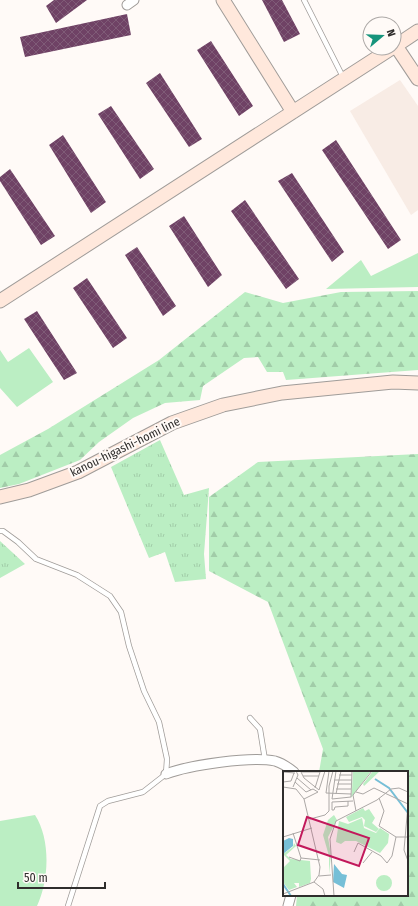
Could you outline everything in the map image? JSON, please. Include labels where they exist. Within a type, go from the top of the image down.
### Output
[{"type":"street","points":[[223,0],[293,112]]},
{"type":"street","points":[[402,42],[418,31]]},
{"type":"street","points":[[0,301],[379,56]]},
{"type":"street","points":[[401,56],[418,79]]},
{"type":"street","name":"kanou-higashi-homi line","points":[[0,497],[30,490],[78,472],[172,423],[223,405],[282,392],[393,382],[418,383]]},
{"type":"street","points":[[166,774],[179,769],[258,759],[278,762],[292,771]]},
{"type":"street","points":[[288,906],[291,896]]},
{"type":"lane","points":[[304,0],[344,78]]},
{"type":"lane","points":[[0,531],[18,542],[36,559],[77,575],[110,596],[121,612],[129,646],[144,690],[159,722],[167,759],[166,774],[143,792],[108,801],[100,806],[68,906]]},
{"type":"lane","points":[[250,718],[260,729],[265,760]]},
{"type":"shaded area","points":[[400,80],[418,106],[418,210],[411,215],[350,111]]},
{"type":"green space","points":[[418,253],[418,287],[326,289],[361,260],[371,276]]},
{"type":"green space","points":[[418,291],[418,370],[286,380],[283,372],[267,372],[258,357],[244,358],[203,386],[200,400],[165,403],[133,418],[99,442],[80,460],[19,484],[0,488],[0,455],[48,429],[159,360],[245,292],[283,303],[341,292]]},
{"type":"green space","points":[[29,348],[53,382],[17,407],[0,388],[0,350],[8,362]]},
{"type":"green space","points":[[160,440],[184,495],[209,488],[204,554],[206,579],[175,582],[165,552],[149,558],[111,467]]},
{"type":"green space","points":[[418,454],[418,906],[296,906],[297,896],[408,896],[408,771],[319,771],[323,749],[268,602],[209,571],[209,497],[258,462]]},
{"type":"green space","points":[[0,541],[25,564],[0,578]]},
{"type":"green space","points":[[35,815],[44,836],[46,848],[46,872],[41,896],[37,906],[0,906],[0,821]]},
{"type":"building","points":[[54,0],[87,0],[56,23],[46,6]]},
{"type":"building","points":[[262,0],[282,0],[300,34],[284,42]]},
{"type":"building","points":[[127,14],[131,35],[25,57],[20,37]]},
{"type":"building","points":[[211,41],[253,106],[239,116],[197,50]]},
{"type":"building","points":[[160,73],[202,139],[189,147],[146,83]]},
{"type":"building","points":[[111,106],[154,169],[140,179],[98,114]]},
{"type":"building","points":[[63,135],[106,202],[91,213],[49,145]]},
{"type":"building","points":[[336,140],[401,240],[388,249],[322,150]]},
{"type":"building","points":[[10,169],[55,236],[41,245],[0,181],[0,177]]},
{"type":"building","points":[[292,173],[344,252],[332,262],[278,181]]},
{"type":"building","points":[[245,200],[299,279],[286,289],[231,211]]},
{"type":"building","points":[[184,216],[222,275],[208,287],[169,226]]},
{"type":"building","points":[[137,247],[176,306],[163,316],[125,255]]},
{"type":"building","points":[[87,278],[127,338],[113,348],[73,288]]},
{"type":"building","points":[[37,311],[77,373],[64,380],[24,319]]}]
